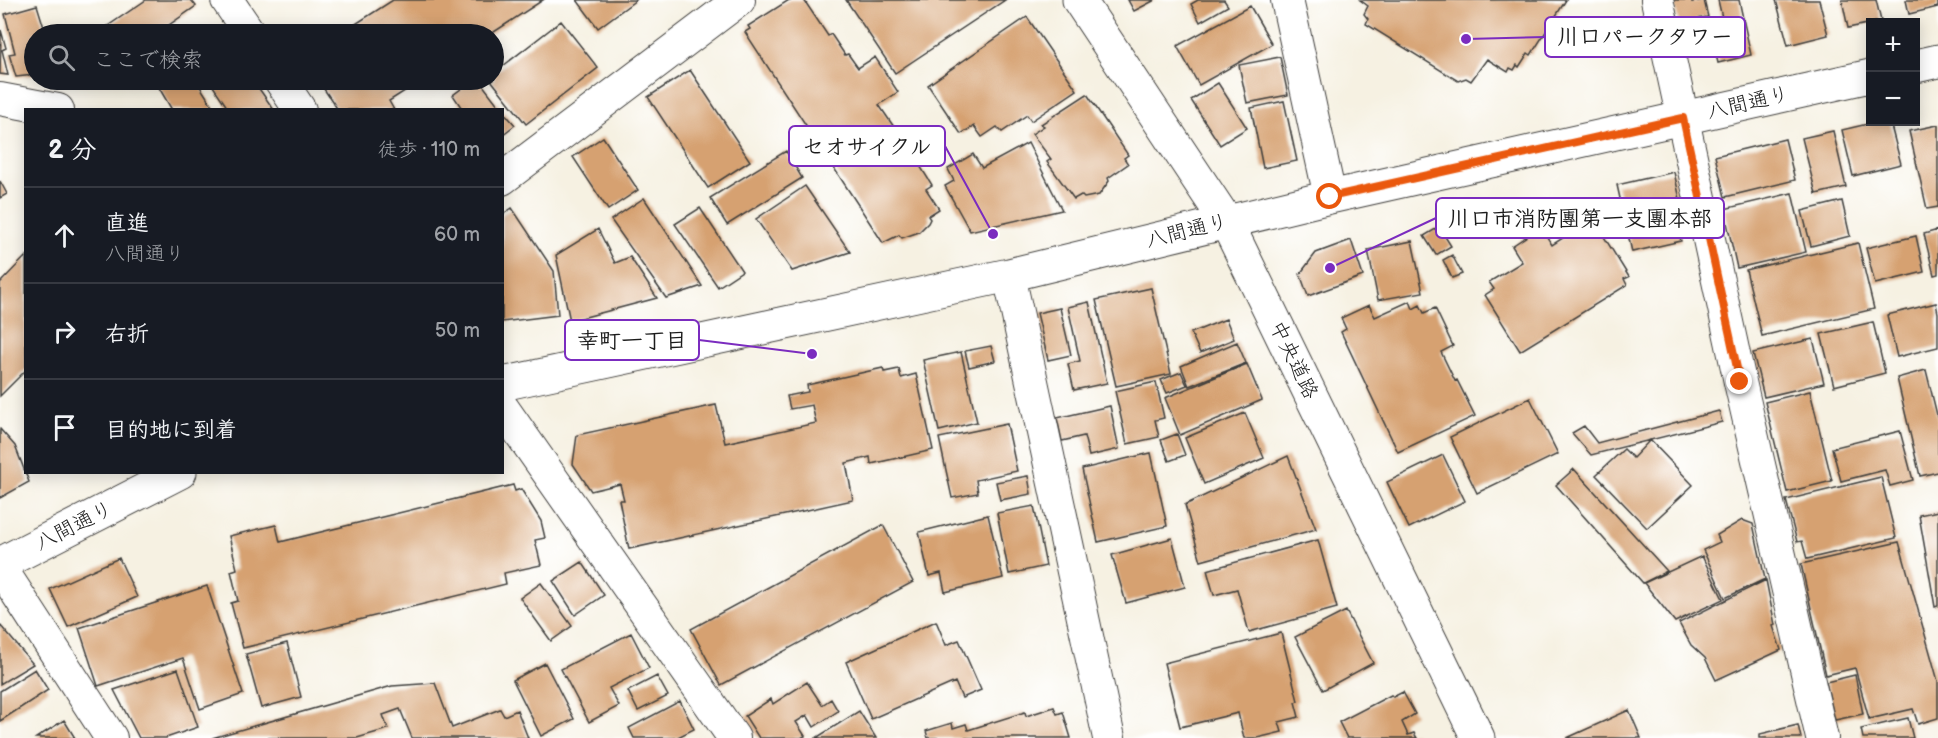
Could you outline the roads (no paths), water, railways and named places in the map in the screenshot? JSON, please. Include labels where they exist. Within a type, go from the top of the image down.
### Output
[{"type":"street","points":[[227,0],[243,24]]},
{"type":"street","points":[[504,177],[739,0]]},
{"type":"street","name":"中央道路","points":[[1078,0],[1226,221],[1478,738]]},
{"type":"street","points":[[1287,0],[1330,197]]},
{"type":"street","points":[[1657,0],[1742,393],[1822,738]]},
{"type":"street","points":[[1920,65],[1938,61]]},
{"type":"street","name":"八間通り","points":[[504,384],[1009,275],[1226,221],[1866,77]]},
{"type":"street","points":[[287,90],[299,108]]},
{"type":"street","points":[[0,99],[47,108]]},
{"type":"street","points":[[1009,275],[1109,738]]},
{"type":"street","points":[[504,410],[734,738]]},
{"type":"street","name":"八間通り","points":[[0,566],[176,474]]},
{"type":"street","points":[[0,566],[111,738]]},
{"type":"place","name":"川口パークタワー","points":[[1466,39]]},
{"type":"place","name":"セオサイクル","points":[[993,234]]},
{"type":"place","name":"川口市消防團第一支團本部","points":[[1330,268]]},
{"type":"place","name":"幸町一丁目","points":[[812,354]]}]
